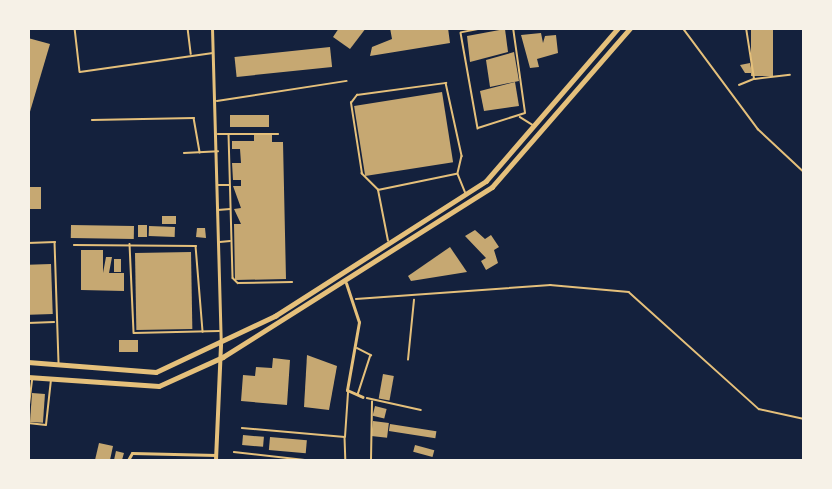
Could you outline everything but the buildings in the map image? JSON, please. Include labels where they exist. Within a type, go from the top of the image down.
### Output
[{"type":"main road","points":[[28,362],[156,372],[221,344],[389,245],[469,194],[534,126],[618,28]]},
{"type":"main road","points":[[30,377],[159,386],[223,357],[346,283],[476,200],[506,173],[630,28]]},
{"type":"main road","points":[[469,194],[476,200]]},
{"type":"street","points":[[128,460],[132,453],[216,458],[223,357],[220,331],[217,101],[212,28]]},
{"type":"street","points":[[346,283],[359,322],[348,393],[363,397]]},
{"type":"lane","points":[[75,28],[80,72],[214,53]]},
{"type":"lane","points":[[188,28],[191,55]]},
{"type":"lane","points":[[486,28],[461,33],[478,128],[520,117],[525,113],[513,28]]},
{"type":"lane","points":[[683,28],[758,129],[804,172]]},
{"type":"lane","points":[[746,28],[754,79]]},
{"type":"lane","points":[[739,85],[754,79],[790,75]]},
{"type":"lane","points":[[217,101],[346,81]]},
{"type":"lane","points":[[389,245],[378,190],[362,174],[351,103],[357,95],[446,83],[462,156],[458,174],[469,194]]},
{"type":"lane","points":[[520,117],[534,126]]},
{"type":"lane","points":[[92,120],[194,118],[200,152]]},
{"type":"lane","points":[[218,134],[278,134]]},
{"type":"lane","points":[[229,134],[231,241],[236,282],[292,282]]},
{"type":"lane","points":[[184,153],[218,151]]},
{"type":"lane","points":[[378,190],[458,174]]},
{"type":"lane","points":[[218,185],[230,184]]},
{"type":"lane","points":[[218,210],[231,209]]},
{"type":"lane","points":[[219,242],[231,241]]},
{"type":"lane","points":[[28,243],[55,242],[55,322],[59,365]]},
{"type":"lane","points":[[130,244],[134,333],[220,331]]},
{"type":"lane","points":[[74,245],[130,244],[198,248],[203,332]]},
{"type":"lane","points":[[28,323],[55,322]]},
{"type":"lane","points":[[356,347],[371,355],[358,395]]},
{"type":"lane","points":[[28,413],[30,377]]},
{"type":"lane","points":[[28,423],[46,425],[51,379]]},
{"type":"lane","points":[[346,460],[348,393]]},
{"type":"lane","points":[[242,428],[345,436]]},
{"type":"lane","points":[[234,452],[306,460]]},
{"type":"path","points":[[352,299],[414,299],[550,285],[629,292],[759,409],[804,418]]},
{"type":"path","points":[[408,360],[414,299]]},
{"type":"path","points":[[371,460],[372,401],[421,410]]}]
